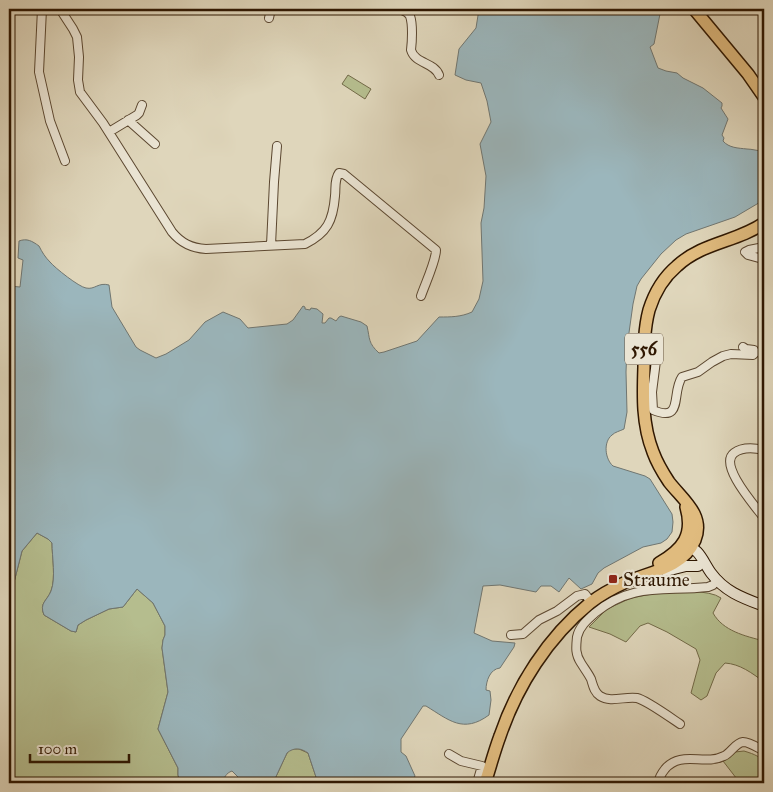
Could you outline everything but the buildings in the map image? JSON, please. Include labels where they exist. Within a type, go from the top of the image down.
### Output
[{"type":"main road","points":[[694,9],[748,74],[764,97]]},
{"type":"main road","name":"556","points":[[686,549],[689,523],[686,507],[657,461],[646,430],[643,411],[644,354],[649,310],[656,292],[677,266],[708,246],[746,232],[764,222]]},
{"type":"main road","points":[[484,783],[500,735],[513,705],[527,678],[560,631],[592,602],[628,582],[670,566],[686,549]]},
{"type":"main road","points":[[628,582],[686,549]]},
{"type":"street","points":[[42,9],[39,72],[50,121],[65,161]]},
{"type":"street","points":[[60,9],[77,37],[78,86],[80,92],[109,132],[178,240],[188,246],[198,248],[305,244],[325,230],[331,218],[336,197],[336,178],[339,173],[344,174],[436,250],[421,296]]},
{"type":"street","points":[[269,18],[271,9]]},
{"type":"street","points":[[400,9],[407,12],[410,16],[410,50],[414,58],[435,68],[439,75]]},
{"type":"street","points":[[109,132],[139,113],[142,105]]},
{"type":"street","points":[[128,120],[155,144]]},
{"type":"street","points":[[271,245],[277,146]]},
{"type":"street","points":[[759,258],[748,255],[745,252],[764,247]]},
{"type":"street","points":[[644,354],[657,353],[652,392],[653,410],[665,414],[674,407],[680,380],[686,375],[698,372],[723,356],[731,354],[753,355],[755,353],[754,350],[746,349],[743,346]]},
{"type":"street","points":[[764,450],[738,450],[732,454],[729,461],[733,475],[764,518]]},
{"type":"street","points":[[686,549],[698,566],[714,576]]},
{"type":"street","points":[[686,549],[697,551],[724,587],[733,593],[764,606]]},
{"type":"street","points":[[657,571],[698,566]]},
{"type":"street","points":[[680,724],[641,699],[608,698],[597,694],[577,656],[578,631],[603,606],[629,594],[648,590],[708,587],[713,585],[714,576]]},
{"type":"street","points":[[510,636],[523,634],[539,620],[557,611],[578,595],[585,594],[592,602]]},
{"type":"street","points":[[658,783],[663,772],[677,760],[719,758],[728,754],[736,745],[744,742],[764,752]]},
{"type":"street","points":[[449,754],[461,761],[482,766],[477,783]]},
{"type":"green space","points":[[348,75],[371,89],[365,99],[342,84]]},
{"type":"green space","points":[[37,533],[52,543],[53,580],[51,591],[42,608],[44,615],[76,632],[78,625],[86,620],[109,609],[123,607],[137,589],[153,603],[165,626],[162,648],[168,692],[158,729],[178,768],[180,783],[9,783],[9,602],[22,551]]},
{"type":"green space","points":[[662,592],[701,592],[721,598],[713,613],[717,619],[735,632],[764,641],[764,682],[741,667],[725,663],[716,673],[707,696],[701,700],[691,693],[700,660],[696,649],[648,623],[640,626],[626,642],[589,627],[607,609],[631,598]]},
{"type":"green space","points":[[291,749],[299,749],[308,753],[318,783],[273,783],[287,753]]},
{"type":"green space","points":[[744,751],[757,756],[763,761],[764,783],[740,783],[723,761],[735,752]]},
{"type":"water","points":[[479,9],[661,9],[654,44],[650,47],[658,68],[677,73],[703,88],[722,103],[721,108],[728,119],[722,135],[725,143],[734,147],[763,151],[764,201],[735,217],[686,234],[676,240],[661,254],[637,286],[627,347],[627,412],[624,429],[609,438],[606,451],[608,459],[613,466],[650,479],[672,514],[672,532],[661,543],[643,547],[604,568],[598,573],[592,584],[581,589],[569,578],[559,592],[551,586],[541,586],[536,592],[500,585],[483,586],[474,633],[492,641],[515,643],[514,647],[500,668],[491,673],[488,679],[486,690],[490,691],[491,700],[489,715],[480,721],[471,724],[456,723],[423,706],[401,739],[401,752],[406,756],[415,776],[412,783],[318,783],[308,753],[298,749],[287,753],[273,783],[244,783],[232,771],[227,774],[222,783],[180,783],[178,768],[158,729],[168,692],[162,648],[165,626],[153,603],[137,589],[123,607],[109,609],[86,620],[78,625],[76,632],[44,615],[42,608],[51,591],[53,580],[52,543],[37,533],[22,551],[9,602],[9,286],[20,287],[23,260],[18,258],[19,241],[29,240],[39,246],[53,265],[83,287],[92,288],[102,284],[109,285],[112,307],[136,347],[156,358],[189,340],[205,322],[223,312],[240,319],[248,328],[287,324],[293,320],[303,306],[305,309],[317,309],[323,314],[322,323],[325,323],[329,318],[336,321],[341,316],[361,322],[367,326],[371,343],[379,353],[417,341],[439,317],[460,316],[472,312],[479,299],[483,281],[481,223],[486,176],[480,144],[491,122],[481,83],[466,80],[455,75],[459,49],[476,28]]},
{"type":"place","name":"Straume","points":[[613,579]]}]
